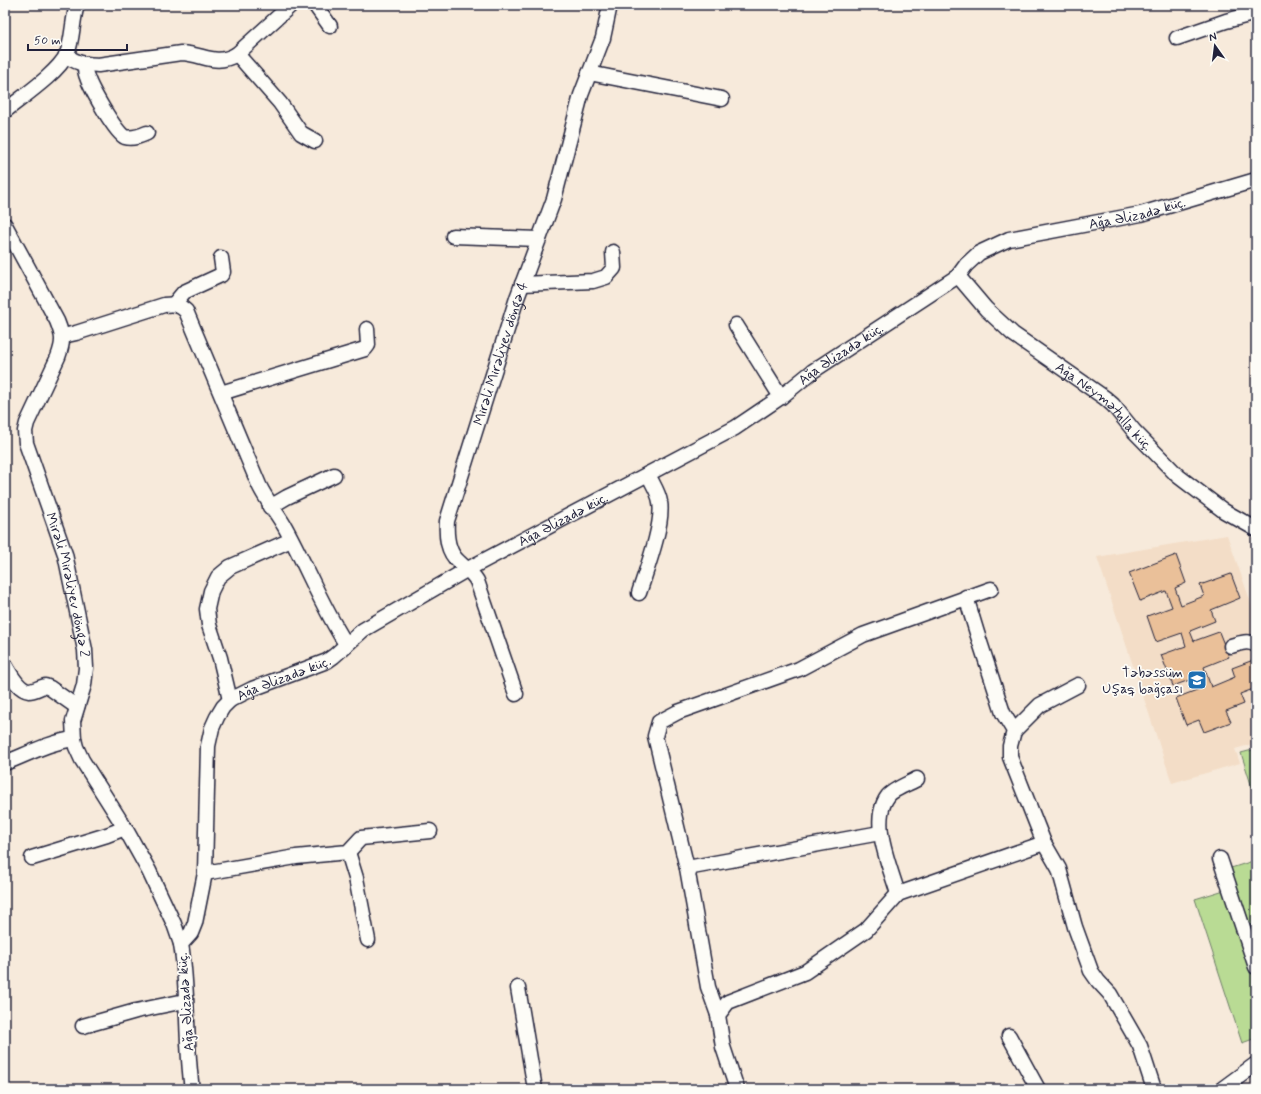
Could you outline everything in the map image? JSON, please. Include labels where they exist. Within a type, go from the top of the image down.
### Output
[{"type":"street","points":[[66,55],[74,61],[84,64],[98,65],[181,53],[193,54],[213,60],[227,60],[237,54],[291,5]]},
{"type":"street","points":[[315,5],[330,26]]},
{"type":"street","name":"Mirəli Mirəliyev döngə 4","points":[[516,694],[480,589],[473,574],[454,557],[447,542],[447,521],[522,284],[554,199],[581,95],[603,38],[610,5]]},
{"type":"street","points":[[5,111],[49,76],[66,55],[70,43],[72,7]]},
{"type":"street","points":[[1177,38],[1226,21],[1256,13]]},
{"type":"street","points":[[237,54],[280,103],[301,133],[315,142]]},
{"type":"street","points":[[84,64],[87,77],[93,90],[115,128],[124,137],[133,138],[147,134]]},
{"type":"street","points":[[589,73],[722,99]]},
{"type":"street","name":"Ağa Əlizadə küç.","points":[[192,1089],[188,1058],[184,964],[181,944],[191,933],[195,923],[205,873],[208,746],[212,728],[217,717],[223,707],[230,700],[252,689],[326,661],[363,630],[468,569],[735,428],[781,397],[813,371],[958,276],[966,265],[979,253],[1009,239],[1141,214],[1256,180]]},
{"type":"street","points":[[5,225],[57,321],[63,336],[164,305],[174,304],[181,306],[186,311],[259,485],[270,507],[284,526],[334,625],[346,644]]},
{"type":"street","points":[[453,236],[539,240]]},
{"type":"street","points":[[522,284],[594,281],[606,277],[614,268],[614,252]]},
{"type":"street","points":[[174,304],[184,292],[221,275],[223,272],[221,258]]},
{"type":"street","name":"Ağa Neymətulla küç.","points":[[958,276],[986,309],[1012,334],[1113,405],[1134,431],[1178,476],[1224,511],[1256,529]]},
{"type":"street","points":[[736,326],[781,397]]},
{"type":"street","points":[[221,393],[365,349],[368,345],[367,329]]},
{"type":"street","name":"Mirəli Mirəliyev döngə 2","points":[[63,336],[62,346],[58,357],[24,432],[26,443],[60,536],[72,582],[84,650],[86,668],[84,685],[73,721],[74,740],[82,760],[125,828],[149,870],[174,924],[181,944]]},
{"type":"street","points":[[640,593],[659,524],[661,511],[660,501],[648,474]]},
{"type":"street","points":[[270,507],[287,497],[334,475]]},
{"type":"street","points":[[230,700],[220,658],[209,624],[207,609],[211,591],[218,577],[230,567],[291,540]]},
{"type":"street","points":[[737,1089],[724,1047],[718,1015],[708,987],[687,868],[655,736],[659,722],[678,712],[799,669],[863,635],[990,589]]},
{"type":"street","points":[[966,597],[976,633],[1003,713],[1014,731]]},
{"type":"street","points":[[1231,646],[1243,642],[1252,642],[1256,645]]},
{"type":"street","points":[[5,665],[24,690],[31,691],[45,686],[77,707]]},
{"type":"street","points":[[1078,685],[1040,705],[1014,731],[1010,746],[1010,757],[1044,843],[1059,869],[1075,927],[1091,971],[1110,994],[1140,1046],[1154,1089]]},
{"type":"street","points":[[5,762],[26,755],[48,745],[62,741],[74,740]]},
{"type":"street","points":[[898,894],[880,833],[880,812],[888,795],[917,779]]},
{"type":"street","points":[[32,858],[125,828]]},
{"type":"street","points":[[205,873],[296,857],[348,852],[361,838],[430,831]]},
{"type":"street","points":[[687,868],[880,833]]},
{"type":"street","points":[[718,1015],[728,1002],[805,972],[866,930],[898,894],[1044,843]]},
{"type":"street","points":[[348,852],[356,878],[368,940]]},
{"type":"street","points":[[1220,859],[1256,967]]},
{"type":"street","points":[[518,988],[535,1089]]},
{"type":"street","points":[[83,1026],[136,1011],[185,1001]]},
{"type":"street","points":[[1009,1036],[1038,1089]]},
{"type":"street","points":[[1222,1089],[1256,1064]]},
{"type":"shaded area","name":"Təbəssüm Uşaq bağçası","points":[[1227,535],[1256,617],[1256,743],[1235,749],[1240,763],[1172,783],[1097,557]]},
{"type":"green space","points":[[1256,749],[1256,800],[1241,753]]},
{"type":"green space","points":[[1256,860],[1256,1038],[1242,1043],[1195,899],[1234,887],[1228,869]]},
{"type":"building","points":[[1176,555],[1186,583],[1175,588],[1181,605],[1204,596],[1200,585],[1231,574],[1240,598],[1211,610],[1215,621],[1190,631],[1194,641],[1219,632],[1229,657],[1204,667],[1211,687],[1235,677],[1232,668],[1256,659],[1256,688],[1240,694],[1244,704],[1226,711],[1231,722],[1204,732],[1199,720],[1186,725],[1176,698],[1202,688],[1198,677],[1173,686],[1161,655],[1186,646],[1182,633],[1156,642],[1147,616],[1172,607],[1166,591],[1140,601],[1129,573]]},
{"type":"place","name":"Təbəssüm Uşaq bağçası","points":[[1197,680]]}]
